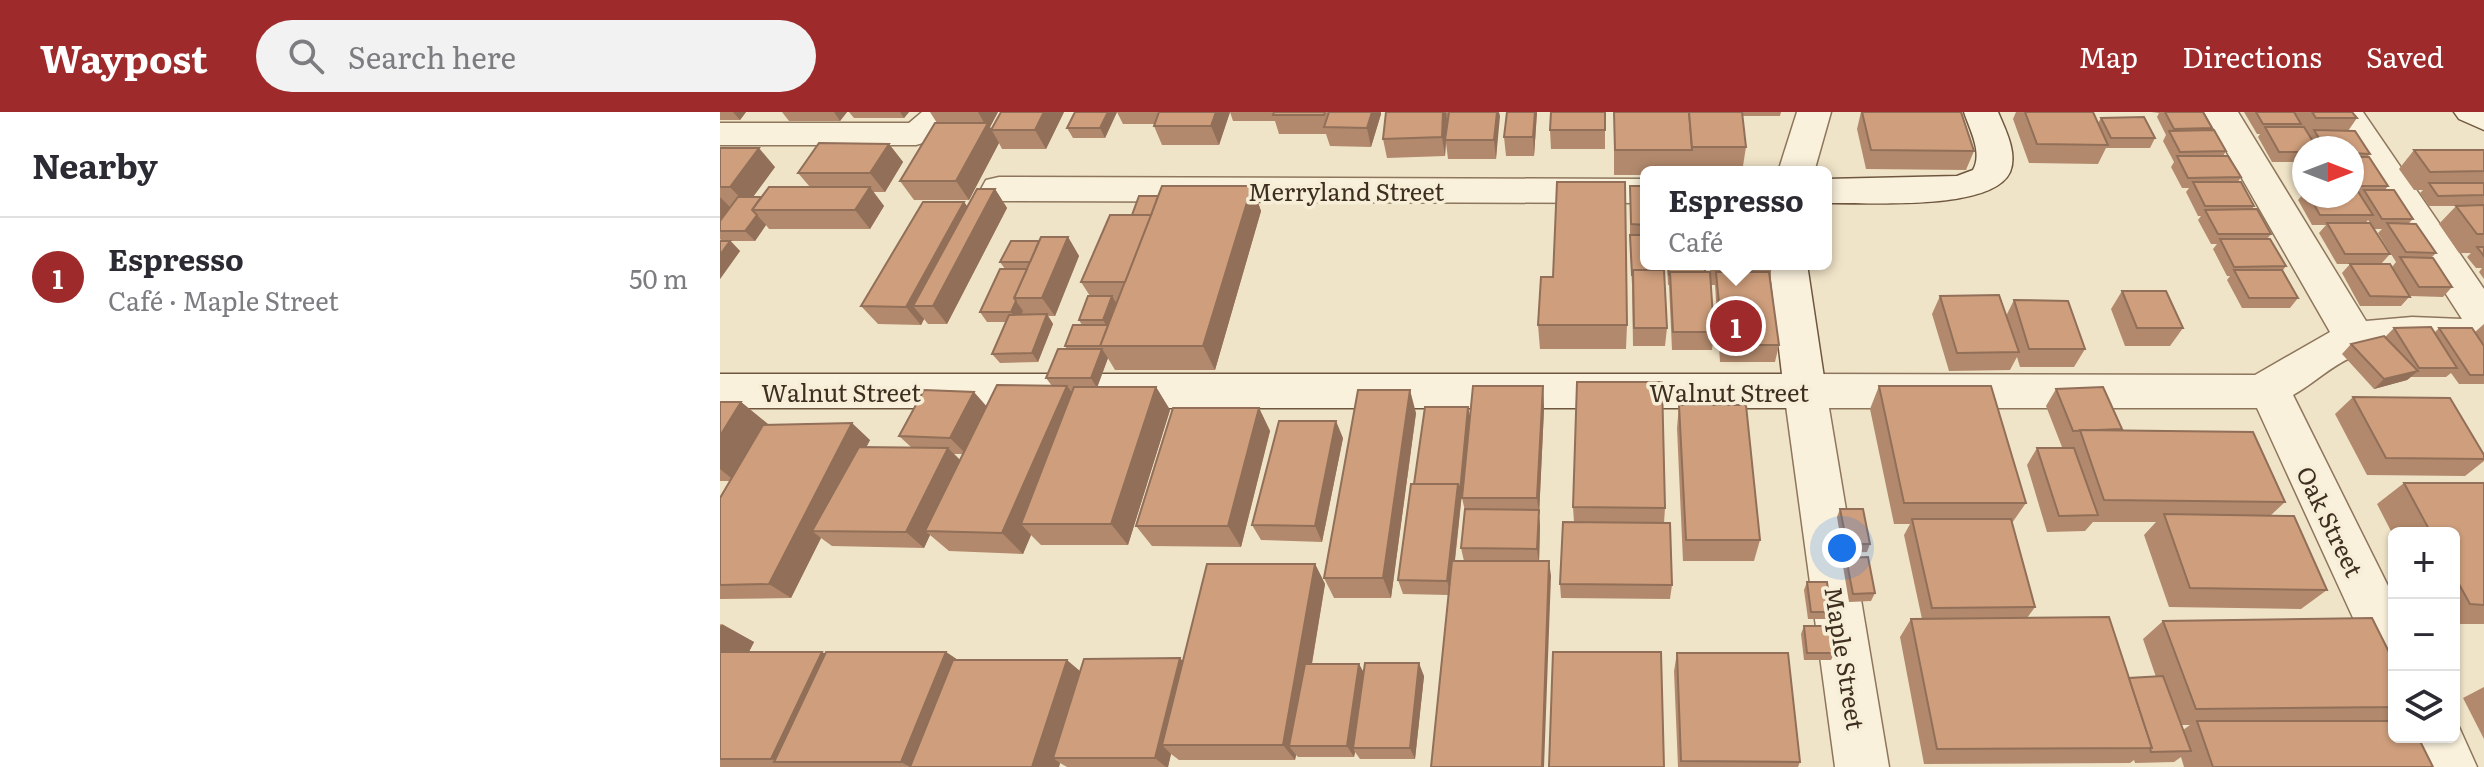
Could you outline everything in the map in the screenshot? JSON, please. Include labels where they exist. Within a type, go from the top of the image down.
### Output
[{"type":"street","points":[[1798,166],[1814,112]]},
{"type":"street","points":[[1832,191],[1957,188],[1976,186],[1986,181],[1994,171],[1996,159],[1981,112]]},
{"type":"street","points":[[2221,112],[2356,340]]},
{"type":"street","points":[[2346,112],[2484,321]]},
{"type":"street","points":[[2471,112],[2484,119]]},
{"type":"street","points":[[747,127],[928,123]]},
{"type":"street","name":"Merryland Street","points":[[999,189],[1640,191]]},
{"type":"street","name":"Maple Street","points":[[1789,270],[1862,767]]},
{"type":"street","name":"Walnut Street","points":[[720,391],[2238,393],[2269,389],[2299,374],[2340,345],[2356,340],[2400,335],[2484,335]]},
{"type":"street","name":"Oak Street","points":[[2269,389],[2388,638]]},
{"type":"street","points":[[2439,743],[2450,767]]},
{"type":"building","points":[[1001,112],[1044,112],[1035,130],[991,130]]},
{"type":"building","points":[[1075,112],[1108,112],[1100,128],[1067,128]]},
{"type":"building","points":[[1159,112],[1216,112],[1211,126],[1154,126]]},
{"type":"building","points":[[1274,112],[1325,112],[1324,115],[1273,115]]},
{"type":"building","points":[[1329,112],[1372,112],[1367,128],[1324,127]]},
{"type":"building","points":[[1386,112],[1443,112],[1442,137],[1383,139]]},
{"type":"building","points":[[1449,112],[1497,112],[1494,140],[1445,140]]},
{"type":"building","points":[[1507,112],[1535,112],[1533,137],[1504,137]]},
{"type":"building","points":[[1551,112],[1605,112],[1605,130],[1550,130]]},
{"type":"building","points":[[1614,112],[1689,112],[1692,150],[1615,150]]},
{"type":"building","points":[[1689,112],[1742,112],[1746,147],[1692,147]]},
{"type":"building","points":[[1862,112],[1961,112],[1974,151],[1871,150]]},
{"type":"building","points":[[2025,112],[2093,112],[2108,145],[2037,144]]},
{"type":"building","points":[[2165,112],[2203,112],[2212,128],[2174,129]]},
{"type":"building","points":[[2256,112],[2294,112],[2301,124],[2263,124]]},
{"type":"building","points":[[2312,112],[2352,112],[2357,118],[2316,118]]},
{"type":"building","points":[[2144,117],[2155,138],[2111,138],[2101,118]]},
{"type":"building","points":[[935,123],[988,123],[956,181],[900,181]]},
{"type":"building","points":[[2265,127],[2304,127],[2310,136],[2292,136],[2292,152],[2279,152]]},
{"type":"building","points":[[2214,130],[2226,151],[2180,152],[2169,131]]},
{"type":"building","points":[[2314,130],[2355,131],[2358,136],[2318,136]]},
{"type":"building","points":[[819,143],[889,144],[870,173],[798,173]]},
{"type":"building","points":[[720,148],[759,148],[730,187],[720,187]]},
{"type":"building","points":[[2414,150],[2484,150],[2484,171],[2430,172]]},
{"type":"building","points":[[2177,156],[2228,156],[2241,177],[2188,178]]},
{"type":"building","points":[[2364,157],[2369,157],[2388,186],[2364,186]]},
{"type":"building","points":[[1557,182],[1625,182],[1627,325],[1538,325],[1541,277],[1553,277]]},
{"type":"building","points":[[2193,182],[2241,182],[2254,206],[2205,206]]},
{"type":"building","points":[[2429,183],[2484,183],[2484,195],[2438,196]]},
{"type":"building","points":[[1162,186],[1252,186],[1203,346],[1100,346]]},
{"type":"building","points":[[1630,186],[1640,186],[1640,225],[1631,224]]},
{"type":"building","points":[[769,187],[870,187],[855,210],[752,210]]},
{"type":"building","points":[[977,189],[995,189],[933,306],[913,306]]},
{"type":"building","points":[[2364,190],[2394,190],[2413,219],[2382,219]]},
{"type":"building","points":[[1139,196],[1158,196],[1151,215],[1132,215]]},
{"type":"building","points":[[738,197],[761,197],[752,210],[757,215],[745,231],[720,231],[720,221]]},
{"type":"building","points":[[2364,201],[2373,215],[2320,215],[2316,208],[2364,208]]},
{"type":"building","points":[[923,202],[964,202],[906,307],[861,306]]},
{"type":"building","points":[[2484,205],[2484,234],[2477,234],[2456,206]]},
{"type":"building","points":[[2257,209],[2271,234],[2218,234],[2205,210]]},
{"type":"building","points":[[1110,215],[1151,215],[1125,282],[1081,282]]},
{"type":"building","points":[[2327,223],[2370,223],[2390,254],[2345,254]]},
{"type":"building","points":[[2387,223],[2416,224],[2436,253],[2406,252]]},
{"type":"building","points":[[1630,235],[1640,235],[1640,270],[1633,270],[1632,275]]},
{"type":"building","points":[[1041,237],[1068,237],[1042,298],[1014,298]]},
{"type":"building","points":[[2220,239],[2270,239],[2286,266],[2234,267]]},
{"type":"building","points":[[720,241],[730,241],[720,255]]},
{"type":"building","points":[[1011,241],[1039,241],[1030,262],[1000,262]]},
{"type":"building","points":[[2400,257],[2433,258],[2452,287],[2419,287]]},
{"type":"building","points":[[2350,264],[2390,264],[2410,297],[2370,296]]},
{"type":"building","points":[[1000,269],[1027,269],[1011,312],[980,312]]},
{"type":"building","points":[[1633,270],[1664,270],[1667,328],[1634,328]]},
{"type":"building","points":[[1669,270],[1705,270],[1670,272],[1669,275]]},
{"type":"building","points":[[2234,270],[2282,270],[2298,298],[2249,298]]},
{"type":"building","points":[[1670,272],[1710,272],[1714,332],[1673,332]]},
{"type":"building","points":[[1716,272],[1769,272],[1779,345],[1723,345]]},
{"type":"building","points":[[2122,291],[2166,291],[2183,328],[2137,328]]},
{"type":"building","points":[[1999,295],[2019,352],[1957,353],[1940,296]]},
{"type":"building","points":[[1088,296],[1112,296],[1103,320],[1079,320]]},
{"type":"building","points":[[2014,300],[2068,301],[2085,349],[2029,349]]},
{"type":"building","points":[[1047,314],[1032,353],[992,354],[1009,315]]},
{"type":"building","points":[[1073,325],[1108,325],[1100,346],[1065,346]]},
{"type":"building","points":[[2431,327],[2457,368],[2419,368],[2394,328]]},
{"type":"building","points":[[2439,328],[2472,328],[2484,346],[2484,375],[2470,375]]},
{"type":"building","points":[[2384,336],[2418,371],[2384,379],[2351,344]]},
{"type":"building","points":[[1058,349],[1102,349],[1091,378],[1046,378]]},
{"type":"building","points":[[1577,382],[1662,382],[1665,508],[1573,507]]},
{"type":"building","points":[[997,385],[1067,386],[1002,533],[925,531]]},
{"type":"building","points":[[1473,386],[1543,386],[1537,498],[1462,498]]},
{"type":"building","points":[[1879,386],[1991,386],[2026,503],[1904,503]]},
{"type":"building","points":[[1074,387],[1156,387],[1111,524],[1021,524]]},
{"type":"building","points":[[2103,387],[2122,429],[2073,431],[2056,389]]},
{"type":"building","points":[[924,390],[974,392],[950,438],[899,436]]},
{"type":"building","points":[[1358,390],[1410,390],[1383,578],[1324,578]]},
{"type":"building","points":[[2353,397],[2450,398],[2484,459],[2386,458]]},
{"type":"building","points":[[720,402],[741,402],[720,436]]},
{"type":"building","points":[[1679,405],[1746,405],[1760,540],[1686,540]]},
{"type":"building","points":[[1425,407],[1468,407],[1460,492],[1458,484],[1414,484]]},
{"type":"building","points":[[1173,408],[1259,408],[1228,526],[1136,526]]},
{"type":"building","points":[[1279,421],[1336,421],[1315,526],[1252,525]]},
{"type":"building","points":[[852,423],[769,584],[720,585],[720,498],[763,425]]},
{"type":"building","points":[[2080,430],[2253,432],[2285,502],[2104,500]]},
{"type":"building","points":[[859,447],[948,448],[906,532],[812,531]]},
{"type":"building","points":[[2037,448],[2074,448],[2098,515],[2059,516]]},
{"type":"building","points":[[2404,483],[2484,483],[2484,605],[2470,604],[2460,586],[2460,527],[2428,527]]},
{"type":"building","points":[[1411,484],[1458,484],[1447,581],[1398,580]]},
{"type":"building","points":[[1465,509],[1539,510],[1537,549],[1461,548]]},
{"type":"building","points":[[1840,509],[1863,509],[1870,544],[1847,544]]},
{"type":"building","points":[[2164,514],[2294,516],[2327,590],[2190,588]]},
{"type":"building","points":[[1912,519],[2011,519],[2035,607],[1932,608]]},
{"type":"building","points":[[1563,522],[1670,523],[1672,585],[1560,584]]},
{"type":"building","points":[[1868,557],[1875,593],[1853,594],[1846,558]]},
{"type":"building","points":[[1452,561],[1549,561],[1542,767],[1431,767]]},
{"type":"building","points":[[1207,564],[1315,564],[1283,745],[1162,745]]},
{"type":"building","points":[[1807,582],[1827,582],[1831,612],[1811,612]]},
{"type":"building","points":[[2109,617],[2152,748],[1937,749],[1911,619]]},
{"type":"building","points":[[2372,618],[2388,650],[2388,707],[2196,709],[2163,621]]},
{"type":"building","points":[[1804,626],[1831,626],[1835,653],[1807,653]]},
{"type":"building","points":[[720,652],[822,652],[771,759],[720,759]]},
{"type":"building","points":[[826,652],[946,652],[901,762],[774,762]]},
{"type":"building","points":[[1553,652],[1661,652],[1664,767],[1549,767]]},
{"type":"building","points":[[1677,653],[1788,653],[1800,762],[1681,761]]},
{"type":"building","points":[[1180,658],[1155,758],[1053,758],[1084,659]]},
{"type":"building","points":[[953,660],[1067,660],[1032,767],[910,767]]},
{"type":"building","points":[[1365,663],[1419,663],[1410,748],[1353,748]]},
{"type":"building","points":[[1305,664],[1359,664],[1347,746],[1289,746]]},
{"type":"building","points":[[2163,676],[2191,751],[2151,752],[2129,678]]},
{"type":"building","points":[[2197,721],[2388,721],[2388,743],[2421,743],[2433,767],[2213,767]]},
{"type":"place","name":"Espresso","points":[[1736,326]]}]
